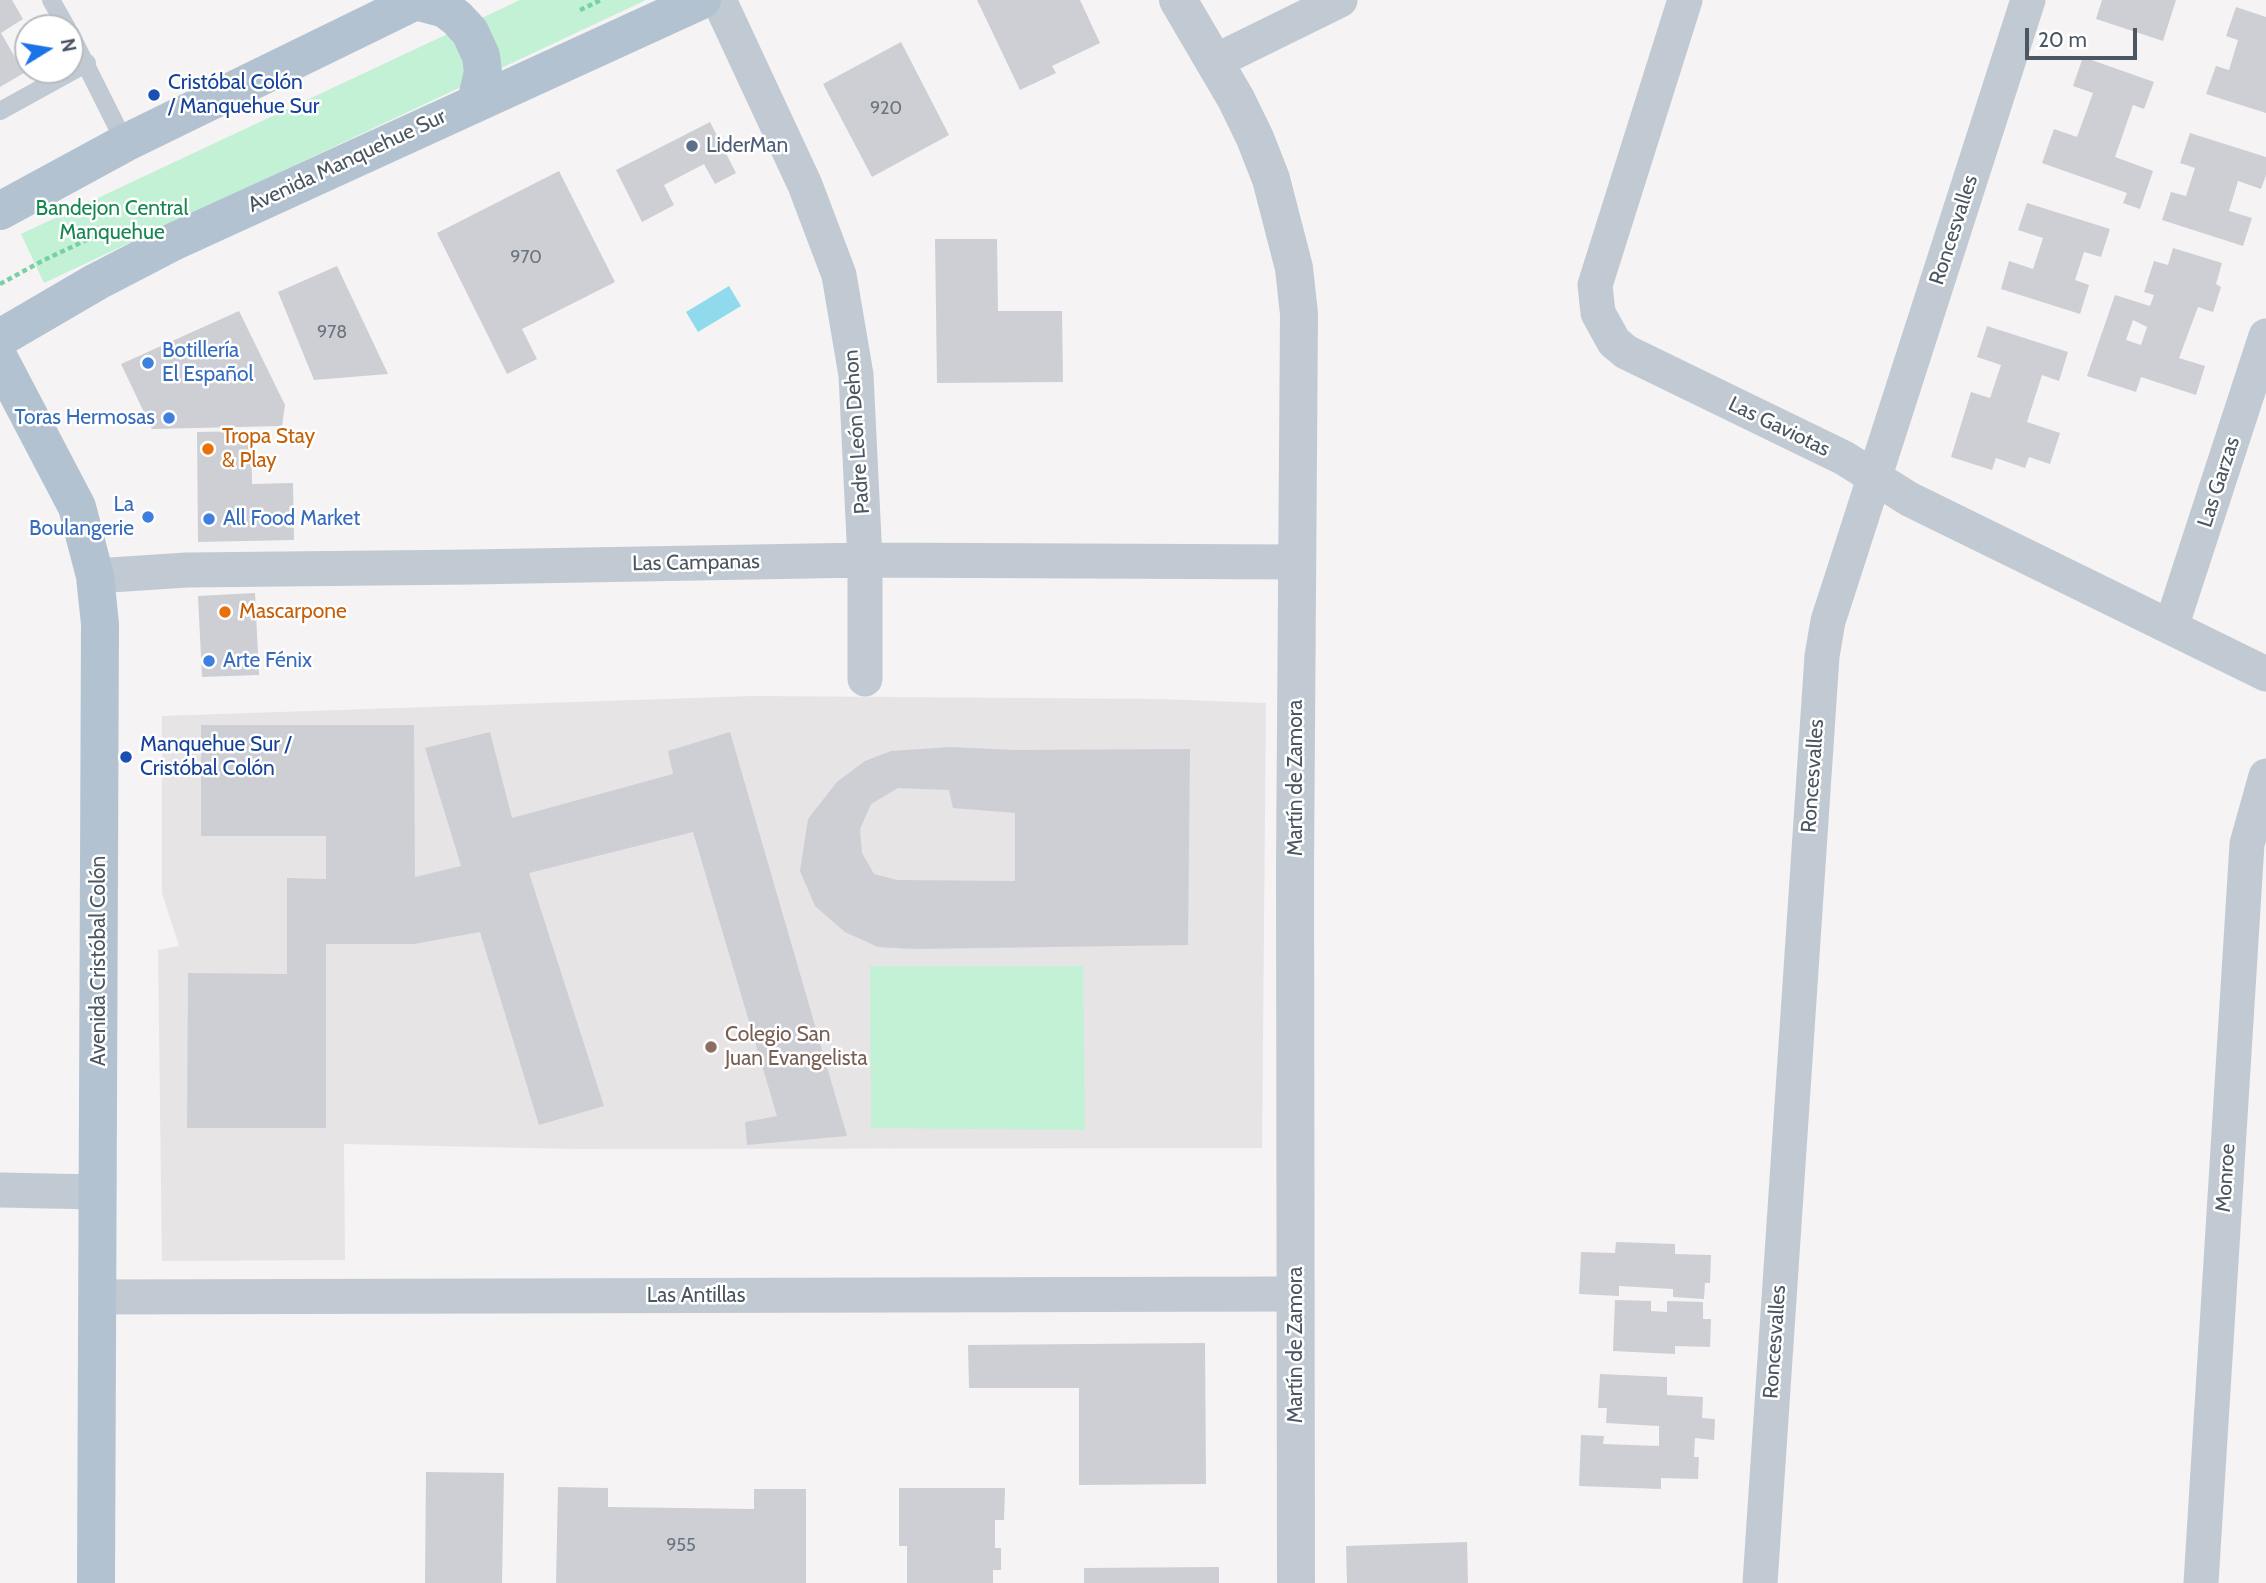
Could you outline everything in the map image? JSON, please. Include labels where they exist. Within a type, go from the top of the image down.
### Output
[{"type":"main road","name":"Avenida Manquehue Sur","points":[[0,338],[96,282],[175,241],[702,0]]},
{"type":"main road","points":[[0,211],[125,143],[417,1],[445,9],[470,32],[481,56],[483,72],[476,102]]},
{"type":"main road","name":"Avenida Cristóbal Colón","points":[[0,360],[68,486],[84,528],[96,576],[100,624],[96,1583]]},
{"type":"street","name":"Padre León Dehon","points":[[719,0],[805,185],[839,275],[856,375],[865,559],[864,679]]},
{"type":"street","name":"Martín de Zamora","points":[[1178,0],[1255,138],[1277,201],[1294,268],[1299,314],[1296,1583]]},
{"type":"street","points":[[1214,62],[1340,0]]},
{"type":"street","name":"Las Gaviotas","points":[[1685,0],[1598,271],[1595,300],[1598,313],[1614,342],[1626,352],[1844,458],[1909,499],[2266,674]]},
{"type":"street","name":"Roncesvalles","points":[[1760,1583],[1822,656],[1828,621],[2028,0]]},
{"type":"street","name":"Las Garzas","points":[[2171,628],[2266,336]]},
{"type":"street","name":"Las Campanas","points":[[96,576],[187,570],[472,568],[865,559],[1297,562]]},
{"type":"street","name":"Monroe","points":[[2201,1583],[2247,844],[2266,775]]},
{"type":"street","points":[[0,1190],[98,1192]]},
{"type":"street","name":"Las Antillas","points":[[97,1297],[1296,1294]]},
{"type":"lane","points":[[84,58],[125,143]]},
{"type":"lane","points":[[0,111],[87,63]]},
{"type":"shaded area","name":"Colegio San Juan Evangelista","points":[[753,696],[1160,699],[1266,703],[1262,1148],[576,1149],[344,1144],[345,1260],[162,1261],[158,950],[179,946],[162,893],[162,716]]},
{"type":"green space","name":"Bandejon Central Manquehue","points":[[520,0],[646,0],[44,283],[21,234]]},
{"type":"green space","points":[[870,966],[1083,966],[1085,1130],[871,1128]]},
{"type":"water","points":[[729,286],[741,306],[698,332],[686,312]]},
{"type":"building","points":[[0,0],[12,0],[20,14],[14,14],[14,25],[1,33],[14,56],[14,79],[0,87]]},
{"type":"building","points":[[977,0],[1080,0],[1100,43],[1052,66],[1056,73],[1020,90]]},
{"type":"building","points":[[2102,0],[2176,0],[2163,41],[2096,19]]},
{"type":"building","points":[[2236,7],[2266,17],[2266,113],[2206,94],[2216,66],[2229,70],[2238,40],[2226,36]]},
{"type":"building","points":[[901,42],[949,135],[872,177],[823,84]]},
{"type":"building","points":[[2083,57],[2154,82],[2144,109],[2133,105],[2115,157],[2153,171],[2140,209],[2123,203],[2127,193],[2042,163],[2054,129],[2077,137],[2093,93],[2073,86]]},
{"type":"building","points":[[710,122],[736,173],[715,184],[704,164],[664,185],[674,205],[642,222],[616,170]]},
{"type":"building","points":[[2190,133],[2266,157],[2266,175],[2261,189],[2238,181],[2229,211],[2252,218],[2243,246],[2162,220],[2171,192],[2186,196],[2195,168],[2180,163]]},
{"type":"building","points":[[559,171],[615,282],[522,329],[537,359],[507,374],[437,233]]},
{"type":"building","points":[[2027,203],[2110,229],[2101,257],[2084,252],[2075,280],[2089,285],[2080,314],[2001,289],[2009,261],[2033,269],[2043,238],[2018,230]]},
{"type":"building","points":[[935,239],[997,239],[998,311],[1062,311],[1063,382],[937,383]]},
{"type":"building","points":[[2173,248],[2222,263],[2216,284],[2221,287],[2213,312],[2198,307],[2179,358],[2205,366],[2196,395],[2141,377],[2136,392],[2087,376],[2115,295],[2150,306],[2154,295],[2144,292],[2154,261],[2168,265]],"holes":[[[2133,320],[2147,327],[2141,345],[2126,340]]]},
{"type":"building","points":[[337,266],[388,374],[314,380],[278,292]]},
{"type":"building","points":[[239,311],[285,405],[282,426],[152,429],[121,364]]},
{"type":"building","points":[[1987,326],[2068,352],[2059,381],[2042,375],[2027,422],[2060,433],[2050,464],[2029,457],[2025,468],[1996,458],[1992,470],[1951,457],[1971,392],[1990,398],[2001,365],[1977,357]]},
{"type":"building","points":[[251,431],[252,484],[293,483],[294,540],[198,542],[197,432]]},
{"type":"building","points":[[255,593],[259,675],[202,677],[198,596]]},
{"type":"building","points":[[201,725],[414,725],[415,877],[461,866],[425,748],[490,732],[512,818],[673,774],[668,751],[730,732],[847,1136],[747,1145],[745,1122],[777,1116],[693,832],[529,873],[604,1106],[539,1125],[480,932],[414,944],[326,944],[326,1128],[187,1128],[188,973],[287,974],[287,878],[326,879],[326,836],[201,836]]},
{"type":"building","points":[[950,747],[1015,750],[1190,749],[1188,945],[914,949],[878,947],[845,932],[815,906],[800,871],[808,819],[837,782],[865,761],[891,751]],"holes":[[[898,788],[949,790],[953,808],[1015,813],[1015,881],[897,880],[874,874],[862,853],[860,829],[871,804]]]},
{"type":"building","points":[[1616,1242],[1675,1244],[1675,1254],[1711,1255],[1710,1283],[1705,1283],[1704,1299],[1673,1297],[1673,1289],[1619,1286],[1619,1296],[1579,1294],[1581,1252],[1615,1253]]},
{"type":"building","points":[[1615,1300],[1651,1301],[1651,1311],[1667,1312],[1667,1301],[1703,1302],[1703,1319],[1711,1319],[1710,1347],[1675,1346],[1675,1354],[1613,1351]]},
{"type":"building","points":[[1205,1343],[1206,1484],[1079,1485],[1079,1388],[969,1388],[968,1345]]},
{"type":"building","points":[[1600,1374],[1667,1377],[1667,1395],[1703,1397],[1702,1418],[1715,1419],[1714,1440],[1695,1438],[1694,1457],[1699,1457],[1698,1479],[1661,1478],[1661,1489],[1579,1486],[1581,1435],[1604,1436],[1603,1444],[1659,1446],[1659,1426],[1606,1423],[1607,1408],[1598,1408]]},
{"type":"building","points":[[426,1472],[504,1473],[502,1583],[425,1583]]},
{"type":"building","points":[[558,1487],[608,1488],[608,1507],[754,1509],[754,1489],[806,1489],[806,1583],[556,1583]]},
{"type":"building","points":[[899,1488],[1005,1488],[1004,1520],[995,1520],[995,1548],[1001,1548],[1001,1570],[993,1570],[993,1583],[907,1583],[907,1546],[899,1546]]},
{"type":"building","points":[[1467,1542],[1468,1583],[1347,1583],[1346,1546]]},
{"type":"building","points":[[1219,1567],[1219,1583],[1084,1583],[1084,1568]]},
{"type":"place","name":"Cristóbal Colón / Manquehue Sur","points":[[154,95]]},
{"type":"place","name":"LiderMan","points":[[692,146]]},
{"type":"place","name":"Botillería El Español","points":[[148,363]]},
{"type":"place","name":"Toras Hermosas","points":[[169,418]]},
{"type":"place","name":"Tropa Stay & Play","points":[[208,449]]},
{"type":"place","name":"La Boulangerie","points":[[148,517]]},
{"type":"place","name":"All Food Market","points":[[209,519]]},
{"type":"place","name":"Mascarpone","points":[[225,612]]},
{"type":"place","name":"Arte Fénix","points":[[209,661]]},
{"type":"place","name":"Manquehue Sur / Cristóbal Colón","points":[[126,757]]},
{"type":"place","name":"Colegio San Juan Evangelista","points":[[711,1047]]}]
